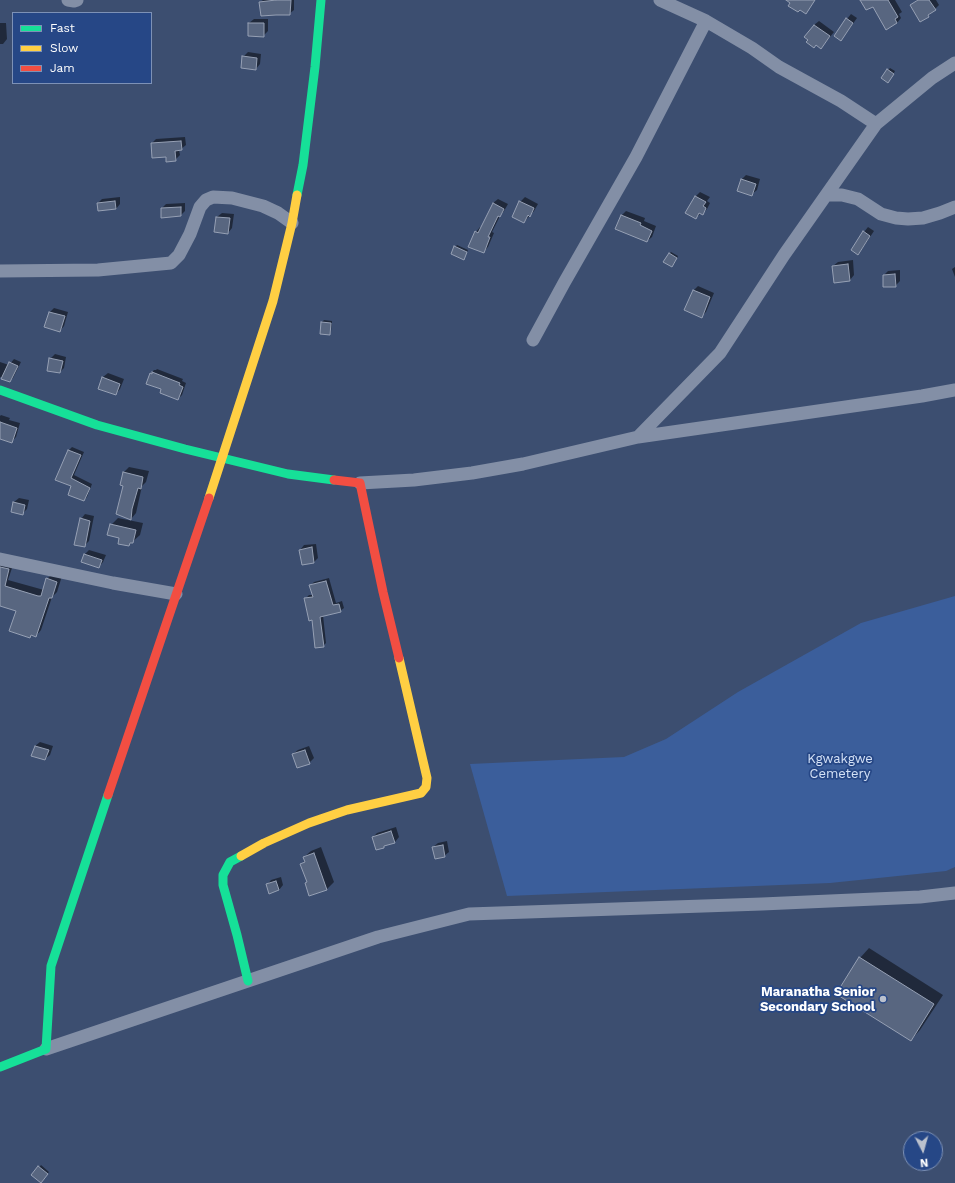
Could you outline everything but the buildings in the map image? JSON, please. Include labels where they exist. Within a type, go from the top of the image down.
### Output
[{"type":"street","points":[[68,0],[77,0]]},
{"type":"street","points":[[46,1050],[51,966],[223,458],[273,301],[292,223],[303,165],[315,67],[321,0]]},
{"type":"street","points":[[660,0],[706,21],[752,48],[779,67],[841,101],[876,124]]},
{"type":"street","points":[[533,340],[636,157],[706,21]]},
{"type":"street","points":[[638,437],[720,353],[784,256],[876,124],[932,78],[955,63]]},
{"type":"street","points":[[826,196],[842,195],[858,199],[881,214],[908,220],[940,213],[955,207]]},
{"type":"street","points":[[0,271],[98,270],[171,263],[179,255],[190,234],[200,207],[206,200],[213,196],[232,198],[263,206],[278,213],[292,223]]},
{"type":"street","points":[[0,390],[97,425],[223,458],[288,474],[360,483],[414,480],[472,473],[523,464],[638,437],[955,390]]},
{"type":"street","points":[[248,981],[223,885],[223,875],[230,862],[264,843],[309,823],[347,810],[421,793],[426,788],[427,778],[360,483]]},
{"type":"street","points":[[0,559],[113,583],[176,594]]},
{"type":"street","points":[[0,1067],[378,937],[469,914],[770,904],[920,897],[955,893]]},
{"type":"green space","name":"Kgwakgwe Cemetery","points":[[955,596],[955,867],[946,871],[830,883],[507,896],[470,764],[624,757],[666,739],[738,692],[861,623]]},
{"type":"traffic: fast","points":[[297,195],[303,165],[315,67],[321,0]]},
{"type":"traffic: fast","points":[[0,390],[97,425],[185,449],[288,474],[334,480]]},
{"type":"traffic: fast","points":[[0,1067],[46,1049],[51,966],[108,795]]},
{"type":"traffic: fast","points":[[241,856],[230,862],[223,875],[223,885],[248,981]]},
{"type":"traffic: slow","points":[[209,498],[273,301],[292,223],[297,195]]},
{"type":"traffic: slow","points":[[241,856],[264,843],[309,823],[347,810],[421,793],[426,787],[427,778],[399,658]]},
{"type":"traffic: jam","points":[[334,480],[360,483],[383,592],[399,658]]},
{"type":"traffic: jam","points":[[108,795],[209,498]]},
{"type":"place","name":"Maranatha Senior Secondary School","points":[[883,999]]}]
